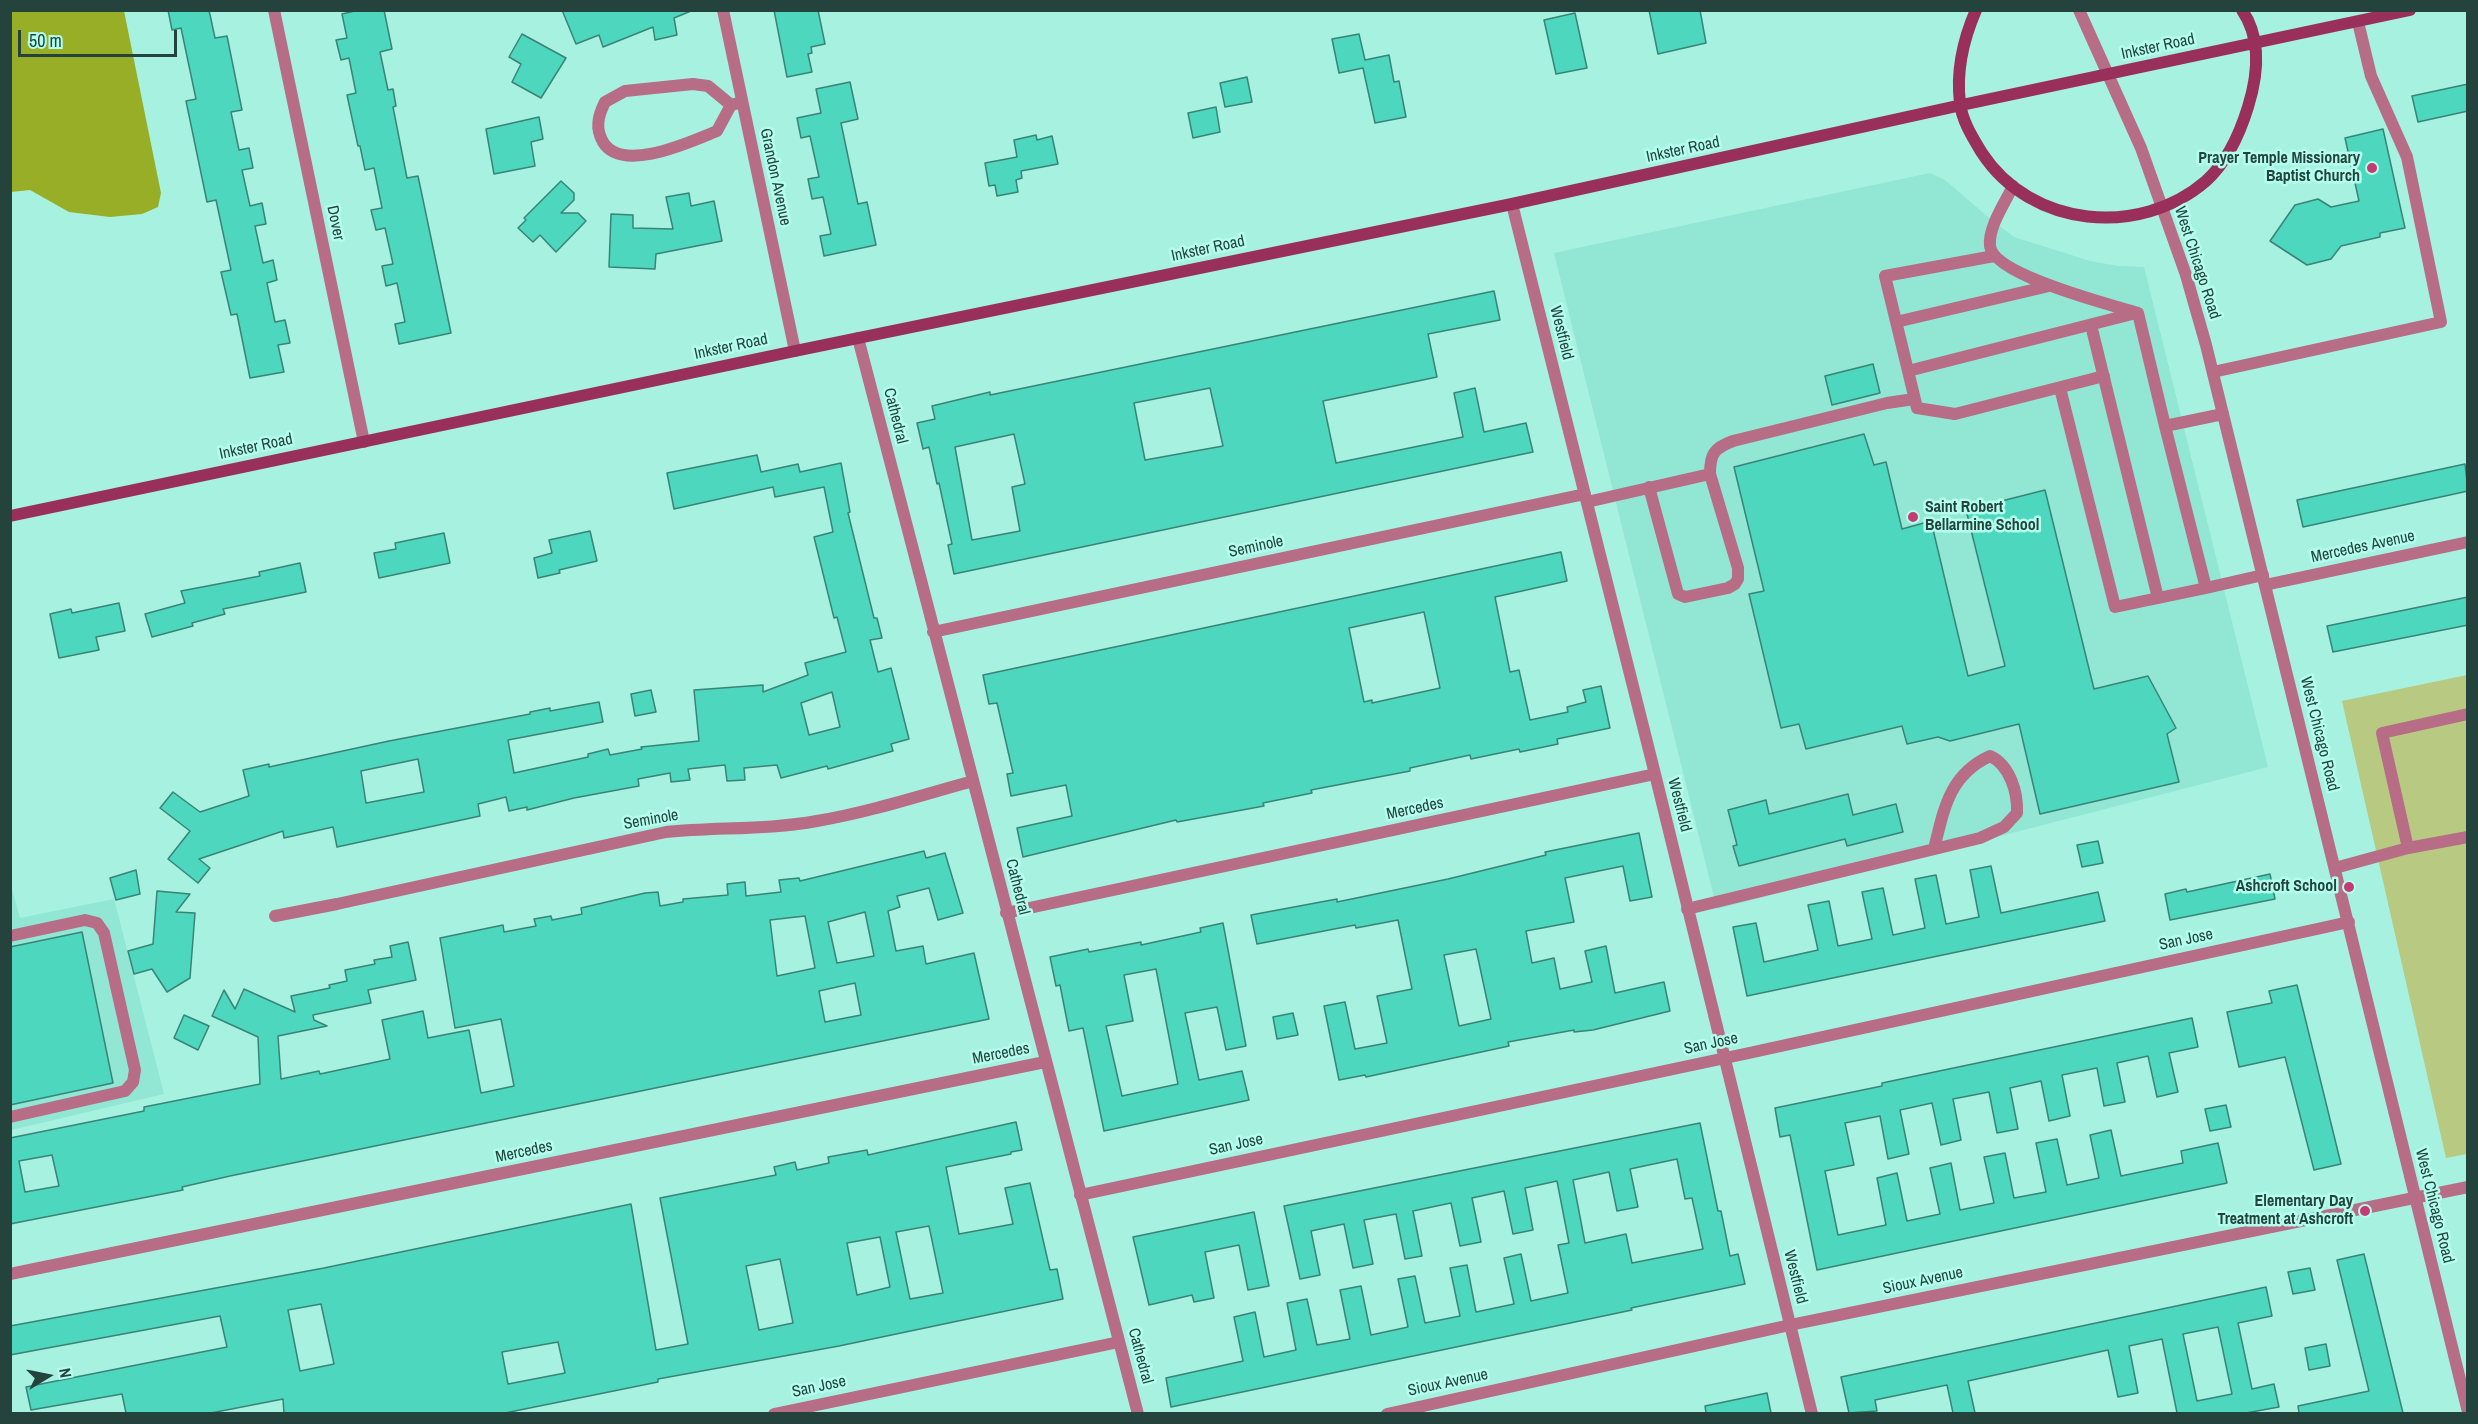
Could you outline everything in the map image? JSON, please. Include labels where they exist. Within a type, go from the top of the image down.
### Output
[{"type":"main road","points":[[1976,10],[1968,29],[1958,78],[1960,106],[1971,135],[1988,162],[2013,186],[2037,202],[2064,213],[2098,219],[2129,217],[2162,207],[2188,195],[2207,180],[2232,147],[2244,122],[2252,96],[2256,69],[2256,43],[2242,10]]},
{"type":"main road","name":"Inkster Road","points":[[10,516],[795,351],[1512,204],[2410,10]]},
{"type":"street","name":"Dover","points":[[274,10],[364,442]]},
{"type":"street","name":"Grandon Avenue","points":[[723,10],[737,103],[795,351]]},
{"type":"street","name":"West Chicago Road","points":[[2079,10],[2141,148],[2186,275],[2213,372],[2468,1412]]},
{"type":"street","points":[[2213,372],[2440,322],[2407,157],[2372,76],[2358,22]]},
{"type":"street","points":[[693,84],[708,86],[737,103],[717,131],[679,146],[639,156],[625,156],[607,148],[598,130],[598,121],[605,102],[625,91],[693,84]]},
{"type":"street","points":[[2013,186],[1992,232],[1990,247],[1994,256],[2005,266],[2049,286],[2138,313]]},
{"type":"street","name":"Westfield","points":[[1512,204],[1812,1413]]},
{"type":"street","points":[[1994,256],[1885,276],[1917,408],[1955,414],[2104,376]]},
{"type":"street","points":[[1896,322],[2049,286]]},
{"type":"street","points":[[1908,371],[2138,313]]},
{"type":"street","points":[[2138,313],[2206,588]]},
{"type":"street","points":[[2091,325],[2158,598]]},
{"type":"street","name":"Cathedral","points":[[858,338],[1138,1413]]},
{"type":"street","name":"Mercedes Avenue","points":[[2060,387],[2115,607],[2206,588],[2264,580],[2468,542]]},
{"type":"street","points":[[1649,487],[1678,594],[1685,597],[1728,588],[1738,579],[1738,568],[1710,474],[1710,459],[1719,446],[1876,406],[1914,399]]},
{"type":"street","points":[[2165,426],[2223,414]]},
{"type":"street","name":"Seminole","points":[[933,632],[1710,474]]},
{"type":"street","points":[[2408,848],[2382,733],[2468,714]]},
{"type":"street","points":[[1687,909],[1980,838],[2004,827],[2017,813],[2018,795],[2001,761],[1990,756],[1974,764],[1960,777],[1945,805],[1934,849]]},
{"type":"street","name":"Mercedes","points":[[1006,913],[1655,774]]},
{"type":"street","name":"Seminole","points":[[274,916],[666,832],[706,828],[776,826],[817,821],[973,781]]},
{"type":"street","points":[[2335,868],[2408,848],[2468,837]]},
{"type":"street","points":[[10,936],[85,920],[97,923],[104,933],[135,1070],[132,1082],[125,1091],[10,1117]]},
{"type":"street","name":"San Jose","points":[[1080,1195],[1724,1058],[2349,921]]},
{"type":"street","name":"Mercedes","points":[[10,1274],[1045,1062]]},
{"type":"street","name":"Sioux Avenue","points":[[1387,1413],[1790,1325],[2468,1187]]},
{"type":"street","name":"San Jose","points":[[774,1413],[1119,1342]]},
{"type":"shaded area","name":"Saint Robert Bellarmine School","points":[[1930,173],[1945,180],[2014,237],[2090,261],[2118,266],[2144,267],[2268,767],[1717,909],[1554,253]]},
{"type":"shaded area","points":[[2467,675],[2467,1154],[2446,1158],[2342,701]]},
{"type":"shaded area","points":[[10,882],[20,918],[114,899],[164,1094],[11,1130]]},
{"type":"green space","points":[[10,11],[124,11],[161,193],[158,207],[142,214],[110,217],[69,212],[30,190],[11,192]]},
{"type":"building","points":[[168,10],[209,10],[215,38],[227,36],[242,110],[231,112],[239,150],[249,148],[253,168],[242,170],[250,206],[262,203],[266,224],[255,226],[263,263],[273,260],[277,280],[267,283],[275,322],[285,320],[290,343],[278,345],[284,372],[250,378],[237,314],[231,315],[221,272],[231,270],[216,200],[207,202],[186,101],[196,99],[181,28],[172,30]]},
{"type":"building","points":[[359,10],[384,10],[392,49],[380,52],[388,90],[393,89],[396,106],[393,107],[407,178],[418,176],[451,333],[399,344],[395,324],[405,322],[397,283],[386,286],[382,266],[393,264],[385,228],[376,230],[371,210],[382,208],[374,168],[365,170],[347,95],[356,93],[349,58],[341,60],[336,40],[347,38],[342,14]]},
{"type":"building","points":[[562,10],[691,11],[674,18],[677,35],[655,40],[653,27],[603,47],[599,35],[576,44]]},
{"type":"building","points":[[774,10],[818,10],[825,44],[811,47],[812,53],[808,54],[812,72],[787,77]]},
{"type":"building","points":[[1649,10],[1700,10],[1706,43],[1658,54]]},
{"type":"building","points":[[1575,13],[1587,68],[1556,74],[1544,20]]},
{"type":"building","points":[[522,34],[566,58],[541,98],[512,82],[521,64],[509,57]]},
{"type":"building","points":[[1359,34],[1365,60],[1389,55],[1394,82],[1399,81],[1406,117],[1375,123],[1363,68],[1339,73],[1332,39]]},
{"type":"building","points":[[1247,77],[1252,102],[1225,107],[1220,83]]},
{"type":"building","points":[[850,82],[858,119],[841,123],[858,204],[867,202],[876,245],[824,256],[820,236],[831,234],[823,197],[812,199],[808,179],[819,177],[810,136],[801,138],[797,118],[821,113],[816,89]]},
{"type":"building","points":[[2468,84],[2468,111],[2418,122],[2412,96]]},
{"type":"building","points":[[1216,107],[1220,132],[1193,138],[1188,113]]},
{"type":"building","points":[[539,117],[543,139],[531,142],[535,166],[494,174],[486,129]]},
{"type":"building","name":"Prayer Temple Missionary Baptist Church","points":[[2383,129],[2405,228],[2380,233],[2380,237],[2341,246],[2331,259],[2307,265],[2270,241],[2295,205],[2318,199],[2331,207],[2359,201],[2345,138]]},
{"type":"building","points":[[1036,135],[1037,140],[1052,136],[1058,164],[1021,171],[1022,178],[1016,180],[1018,192],[997,196],[995,185],[989,186],[985,163],[1017,157],[1014,140]]},
{"type":"building","points":[[561,181],[574,193],[574,200],[561,213],[578,213],[586,221],[556,252],[540,235],[533,242],[518,228],[526,220],[524,218]]},
{"type":"building","points":[[689,193],[691,206],[714,201],[722,241],[656,254],[655,269],[609,267],[611,214],[633,215],[633,228],[673,229],[666,197]]},
{"type":"building","points":[[1494,291],[1500,320],[1428,334],[1437,377],[1323,401],[1336,463],[1463,437],[1454,393],[1475,388],[1484,432],[1526,423],[1533,452],[954,574],[948,545],[952,544],[939,483],[937,484],[929,447],[923,449],[917,423],[935,419],[932,406],[990,392],[990,395]],"holes":[[[1210,388],[1223,446],[1145,460],[1134,403]],[[1014,434],[1025,484],[1012,487],[1020,531],[972,540],[955,447]]]},
{"type":"building","points":[[1873,364],[1880,393],[1832,405],[1825,376]]},
{"type":"building","points":[[1864,434],[1874,465],[1886,462],[1902,529],[1931,521],[1968,676],[2005,666],[1966,510],[2045,490],[2094,689],[2148,676],[2176,728],[2167,734],[2179,782],[2040,814],[2019,724],[1950,741],[1938,737],[1907,744],[1902,726],[1806,749],[1799,724],[1781,728],[1749,594],[1764,591],[1734,467]]},
{"type":"building","points":[[757,455],[761,472],[798,464],[800,472],[841,463],[850,512],[848,513],[874,618],[877,618],[882,638],[870,640],[878,672],[891,668],[909,739],[891,744],[893,751],[828,769],[827,766],[781,778],[777,765],[744,768],[745,780],[727,781],[725,765],[688,769],[690,780],[671,782],[670,773],[638,779],[639,786],[574,798],[527,810],[527,807],[509,811],[506,797],[478,804],[480,816],[337,847],[333,827],[284,838],[283,831],[199,859],[210,868],[198,883],[168,859],[190,831],[160,808],[173,792],[200,812],[249,796],[243,770],[269,764],[269,767],[550,708],[550,711],[599,702],[603,722],[508,740],[514,773],[588,757],[588,754],[608,749],[610,755],[642,749],[641,747],[699,741],[694,690],[763,685],[763,692],[808,675],[805,663],[846,652],[837,617],[834,618],[814,537],[833,532],[824,487],[775,497],[773,487],[674,509],[667,473]],"holes":[[[832,692],[840,727],[809,735],[801,703]],[[418,759],[424,792],[366,803],[361,771]]]},
{"type":"building","points":[[2465,464],[2468,491],[2303,527],[2297,500]]},
{"type":"building","points":[[590,531],[597,561],[559,570],[560,573],[538,578],[534,558],[552,553],[549,540]]},
{"type":"building","points":[[444,533],[450,563],[379,578],[374,553],[396,549],[395,543]]},
{"type":"building","points":[[1561,552],[1567,581],[1495,597],[1510,672],[1519,670],[1530,720],[1568,712],[1567,707],[1586,702],[1583,690],[1601,686],[1610,728],[1557,739],[1558,744],[1471,759],[1470,755],[1410,768],[1410,771],[1311,790],[1312,793],[1263,803],[1264,806],[1177,822],[1176,820],[1023,857],[1017,828],[1072,816],[1066,785],[1011,796],[1007,774],[1013,773],[997,703],[989,704],[983,675]],"holes":[[[1424,612],[1440,688],[1372,703],[1372,700],[1364,702],[1349,628]]]},
{"type":"building","points":[[300,563],[306,592],[223,609],[225,614],[192,623],[193,626],[152,637],[145,614],[185,603],[181,591],[260,576],[259,572]]},
{"type":"building","points":[[2468,597],[2468,625],[2333,652],[2327,626]]},
{"type":"building","points":[[119,603],[125,631],[96,637],[99,650],[59,658],[50,614],[71,609],[72,613]]},
{"type":"building","points":[[651,690],[656,712],[635,716],[631,694]]},
{"type":"building","points":[[1848,794],[1853,815],[1896,804],[1903,832],[1847,846],[1845,839],[1739,866],[1733,846],[1737,845],[1728,810],[1766,800],[1769,814]]},
{"type":"building","points":[[1639,833],[1652,897],[1630,901],[1623,866],[1565,878],[1574,922],[1526,931],[1532,963],[1554,958],[1560,989],[1592,982],[1585,951],[1606,946],[1615,993],[1664,982],[1670,1011],[1593,1030],[1574,1032],[1574,1030],[1508,1042],[1509,1046],[1366,1077],[1365,1075],[1339,1080],[1324,1006],[1345,1002],[1355,1049],[1387,1043],[1377,996],[1412,989],[1398,920],[1356,928],[1355,925],[1257,944],[1251,915],[1337,899],[1337,902],[1448,879],[1546,855],[1545,852]],"holes":[[[1476,949],[1491,1019],[1459,1026],[1444,955]]]},
{"type":"building","points":[[2098,841],[2103,863],[2082,867],[2077,845]]},
{"type":"building","points":[[924,851],[926,858],[945,853],[963,913],[938,920],[929,888],[897,896],[900,907],[888,911],[896,951],[923,946],[926,964],[974,953],[989,1019],[230,1176],[182,1187],[183,1190],[10,1224],[10,1138],[144,1111],[144,1107],[260,1084],[258,1037],[212,1016],[224,990],[235,1009],[244,989],[295,1012],[291,996],[330,988],[329,985],[347,981],[345,970],[375,964],[374,960],[392,957],[390,946],[408,942],[416,980],[368,990],[371,1003],[313,1015],[314,1020],[327,1026],[278,1036],[281,1079],[319,1071],[320,1074],[390,1059],[382,1020],[423,1011],[428,1038],[469,1030],[481,1093],[514,1086],[501,1019],[455,1028],[440,938],[503,925],[504,932],[536,926],[534,919],[551,916],[552,920],[582,914],[581,908],[645,893],[658,892],[660,906],[683,902],[683,899],[728,895],[727,884],[745,882],[746,896],[781,892],[779,880],[799,878],[800,881]],"holes":[[[865,912],[874,956],[837,963],[828,922]],[[805,916],[815,968],[777,976],[770,920]],[[855,983],[861,1015],[825,1022],[819,991]],[[52,1155],[59,1186],[25,1192],[19,1161]]]},
{"type":"building","points":[[1991,866],[2001,913],[2098,892],[2105,921],[1747,996],[1733,927],[1756,923],[1764,962],[1818,950],[1808,905],[1829,901],[1838,946],[1872,939],[1862,892],[1883,888],[1893,935],[1925,928],[1915,879],[1936,875],[1946,924],[1979,917],[1970,870]]},
{"type":"building","points":[[136,870],[140,894],[116,900],[110,878]]},
{"type":"building","points":[[2270,874],[2275,899],[2170,920],[2165,894],[2186,889],[2187,892]]},
{"type":"building","points":[[157,891],[190,894],[176,912],[195,913],[190,978],[167,992],[152,969],[134,974],[128,951],[153,944]]},
{"type":"building","points":[[1223,923],[1246,1046],[1226,1050],[1217,1007],[1185,1013],[1199,1080],[1242,1071],[1249,1100],[1104,1131],[1083,1028],[1069,1031],[1060,985],[1056,986],[1050,957],[1141,942],[1141,945],[1201,932],[1200,928]],"holes":[[[1156,969],[1178,1084],[1122,1096],[1106,1026],[1133,1021],[1124,975]]]},
{"type":"building","points":[[82,932],[113,1083],[10,1105],[10,947]]},
{"type":"building","points":[[2297,985],[2341,1164],[2314,1170],[2285,1057],[2239,1067],[2227,1012],[2272,1003],[2269,991]]},
{"type":"building","points":[[1293,1013],[1298,1035],[1277,1039],[1273,1017]]},
{"type":"building","points":[[184,1015],[209,1026],[198,1050],[174,1038]]},
{"type":"building","points":[[2192,1018],[2198,1047],[2169,1053],[2178,1092],[2157,1097],[2148,1056],[2117,1063],[2125,1102],[2104,1106],[2097,1068],[2062,1075],[2070,1116],[2049,1121],[2041,1081],[2010,1088],[2018,1129],[1997,1133],[1989,1092],[1953,1099],[1961,1140],[1941,1145],[1932,1103],[1900,1110],[1909,1154],[1888,1159],[1880,1116],[1845,1123],[1854,1165],[1825,1171],[1838,1235],[1886,1225],[1877,1178],[1897,1173],[1907,1221],[1940,1214],[1930,1168],[1951,1163],[1960,1210],[1994,1203],[1984,1157],[2005,1153],[2014,1198],[2046,1192],[2036,1143],[2057,1139],[2067,1185],[2099,1178],[2090,1135],[2111,1130],[2121,1176],[2183,1163],[2181,1151],[2218,1143],[2227,1183],[1817,1270],[1790,1135],[1780,1137],[1775,1108],[1882,1086],[1882,1083]]},
{"type":"building","points":[[2226,1105],[2231,1127],[2210,1131],[2205,1109]]},
{"type":"building","points":[[1016,1122],[1022,1150],[946,1167],[959,1234],[1013,1224],[1005,1188],[1030,1183],[1050,1270],[1057,1269],[1063,1299],[839,1346],[658,1379],[658,1382],[505,1413],[284,1413],[283,1399],[211,1413],[126,1413],[122,1394],[31,1410],[26,1387],[227,1347],[220,1316],[10,1355],[10,1326],[324,1268],[631,1204],[656,1350],[688,1344],[660,1198],[776,1175],[774,1167],[795,1162],[797,1170],[829,1163],[828,1157],[867,1150],[868,1155]],"holes":[[[929,1226],[943,1293],[910,1299],[896,1232]],[[880,1237],[890,1287],[857,1295],[847,1243]],[[780,1259],[793,1323],[759,1330],[746,1266]],[[321,1304],[334,1364],[300,1371],[288,1310]],[[558,1342],[565,1373],[508,1384],[502,1352]]]},
{"type":"building","points":[[1700,1123],[1718,1211],[1721,1211],[1730,1256],[1738,1254],[1745,1284],[1171,1407],[1166,1378],[1243,1361],[1234,1317],[1255,1312],[1264,1357],[1296,1350],[1287,1303],[1307,1299],[1317,1345],[1350,1339],[1340,1290],[1361,1286],[1371,1335],[1408,1327],[1398,1279],[1415,1276],[1425,1323],[1460,1316],[1450,1268],[1467,1265],[1476,1312],[1514,1304],[1504,1258],[1521,1254],[1531,1301],[1568,1293],[1558,1245],[1569,1243],[1557,1181],[1525,1188],[1533,1230],[1513,1234],[1504,1191],[1472,1198],[1481,1242],[1460,1246],[1451,1203],[1413,1211],[1422,1256],[1405,1259],[1396,1214],[1364,1220],[1373,1264],[1353,1268],[1344,1224],[1311,1231],[1320,1275],[1300,1279],[1284,1206]],"holes":[[[1677,1159],[1685,1199],[1692,1198],[1703,1249],[1632,1263],[1626,1234],[1585,1243],[1573,1180],[1609,1172],[1617,1211],[1638,1207],[1630,1169]]]},
{"type":"building","points":[[1254,1212],[1269,1286],[1248,1290],[1239,1245],[1205,1252],[1214,1298],[1194,1302],[1192,1295],[1149,1305],[1133,1237]]},
{"type":"building","points":[[2364,1254],[2403,1413],[2299,1413],[2298,1406],[2369,1391],[2337,1260]]},
{"type":"building","points":[[2310,1268],[2315,1290],[2293,1294],[2288,1272]]},
{"type":"building","points":[[2266,1287],[2272,1316],[2238,1323],[2252,1389],[2274,1384],[2279,1407],[2246,1413],[2177,1413],[2162,1339],[2129,1346],[2138,1393],[2118,1397],[2108,1350],[1968,1381],[1975,1413],[1953,1413],[1947,1385],[1875,1400],[1877,1411],[1849,1413],[1841,1377]],"holes":[[[2218,1327],[2232,1394],[2197,1401],[2183,1334]]]},
{"type":"building","points":[[2326,1344],[2330,1366],[2309,1370],[2305,1348]]},
{"type":"building","points":[[1767,1393],[1771,1413],[1706,1413],[1705,1406]]},
{"type":"place","name":"Prayer Temple Missionary Baptist Church","points":[[2372,168]]},
{"type":"place","name":"Saint Robert Bellarmine School","points":[[1913,517]]},
{"type":"place","name":"Ashcroft School","points":[[2349,887]]},
{"type":"place","name":"Elementary Day Treatment at Ashcroft","points":[[2365,1211]]}]
